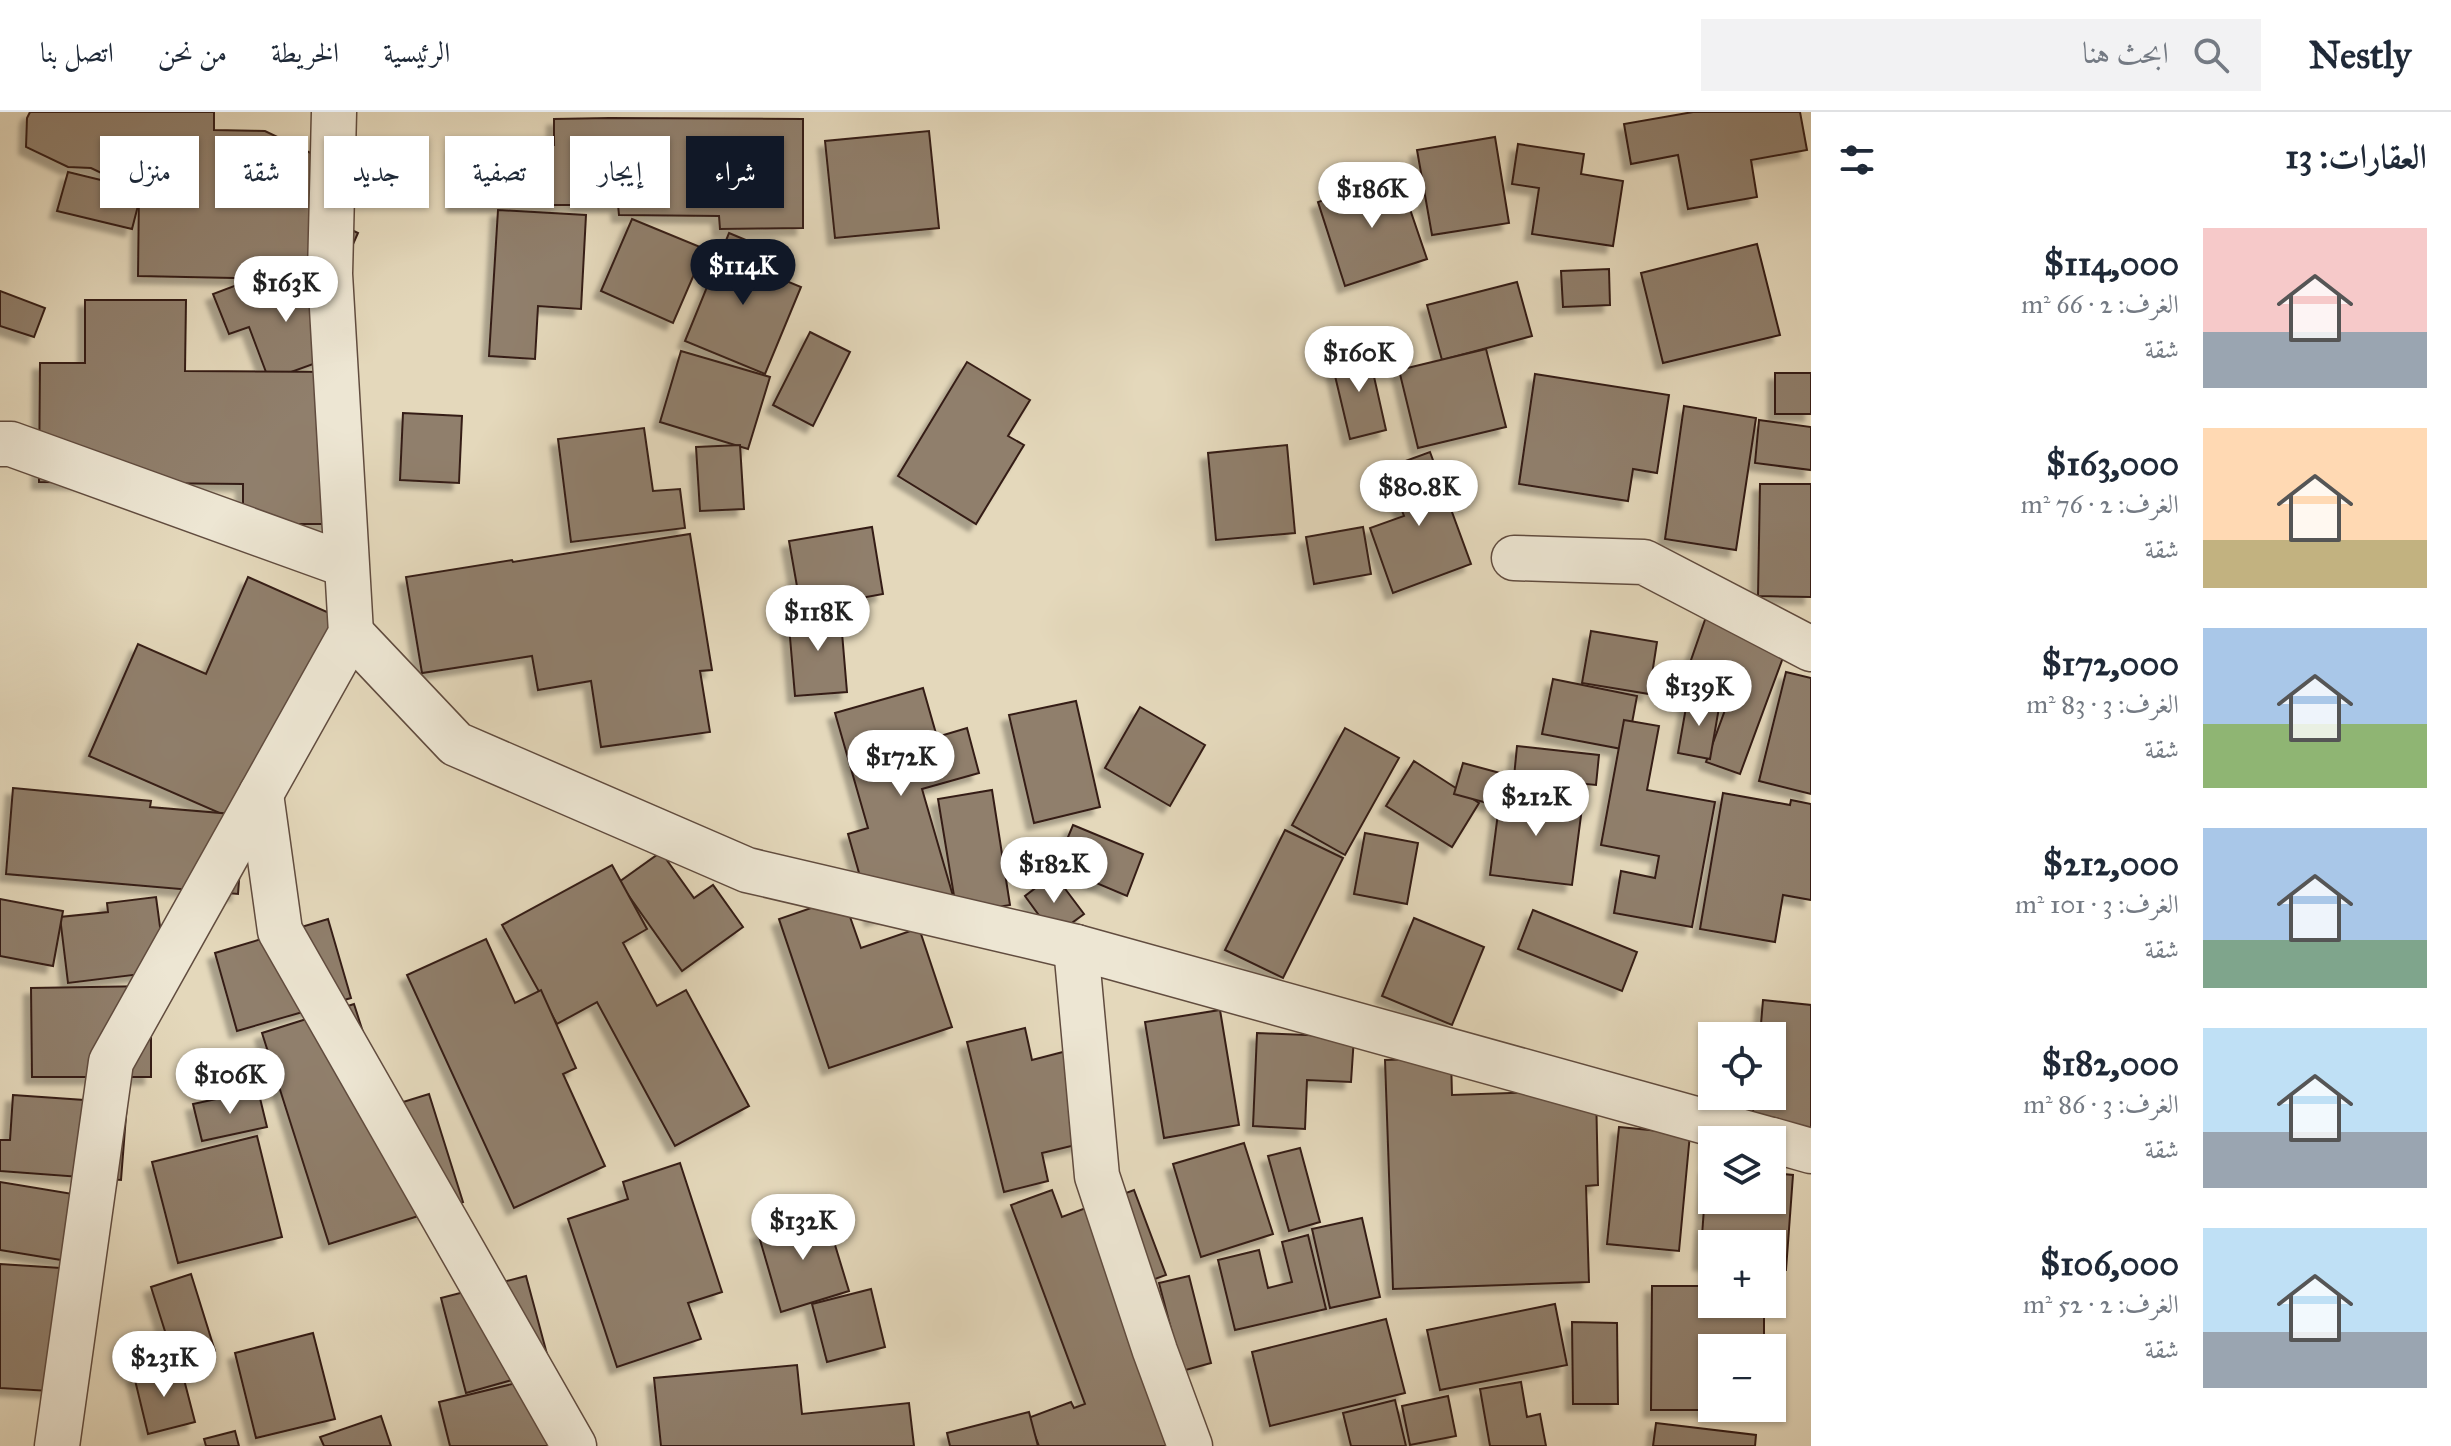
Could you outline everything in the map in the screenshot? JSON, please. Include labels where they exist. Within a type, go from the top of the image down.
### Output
[{"type":"street","points":[[57,1446],[111,1062],[351,633],[330,274],[334,112]]},
{"type":"street","points":[[0,444],[11,444],[346,565]]},
{"type":"street","points":[[1514,558],[1644,562],[1811,649]]},
{"type":"street","points":[[351,633],[456,744],[747,870],[1076,947],[1722,1126]]},
{"type":"street","points":[[261,794],[280,931],[574,1446]]},
{"type":"street","points":[[1076,947],[1097,1176],[1190,1446]]},
{"type":"street","points":[[1786,1144],[1811,1151]]},
{"type":"building","points":[[30,112],[214,112],[214,130],[265,131],[275,136],[215,136],[215,208],[308,208],[308,152],[324,159],[324,208],[330,208],[327,218],[358,233],[337,280],[138,276],[139,208],[199,208],[199,136],[100,136],[100,172],[91,168],[68,167],[26,147]]},
{"type":"building","points":[[1693,112],[1800,112],[1807,150],[1751,160],[1757,197],[1688,209],[1678,155],[1631,164],[1624,124]]},
{"type":"building","points":[[554,119],[803,119],[803,228],[720,229],[719,216],[619,215],[618,208],[670,208],[670,136],[570,136],[570,205],[554,205]]},
{"type":"building","points":[[929,131],[939,228],[835,238],[825,141]]},
{"type":"building","points":[[1495,137],[1509,223],[1432,235],[1417,150]]},
{"type":"building","points":[[1518,144],[1584,154],[1581,174],[1623,181],[1613,246],[1532,234],[1539,188],[1512,184]]},
{"type":"building","points":[[68,172],[100,180],[100,208],[137,208],[132,229],[57,211]]},
{"type":"building","points":[[1398,174],[1427,259],[1345,286],[1318,202]]},
{"type":"building","points":[[498,210],[586,215],[581,309],[538,306],[535,359],[489,356]]},
{"type":"building","points":[[632,219],[705,249],[673,323],[601,291]]},
{"type":"building","points":[[729,233],[770,250],[762,271],[801,287],[765,374],[685,341]]},
{"type":"building","points":[[1757,244],[1780,335],[1663,363],[1641,273]]},
{"type":"building","points":[[1609,269],[1610,305],[1563,307],[1561,271]]},
{"type":"building","points":[[324,276],[352,350],[269,380],[249,327],[229,334],[213,294],[258,277],[267,297]]},
{"type":"building","points":[[1517,282],[1532,336],[1442,360],[1427,305]]},
{"type":"building","points":[[0,291],[45,308],[34,337],[0,326]]},
{"type":"building","points":[[85,300],[186,300],[185,371],[344,372],[344,524],[243,524],[243,484],[39,482],[40,363],[85,363]]},
{"type":"building","points":[[810,332],[850,352],[813,426],[773,405]]},
{"type":"building","points":[[1486,349],[1506,427],[1418,448],[1399,370]]},
{"type":"building","points":[[1368,350],[1386,430],[1350,439],[1331,359]]},
{"type":"building","points":[[681,351],[770,377],[748,449],[660,422]]},
{"type":"building","points":[[967,362],[1030,400],[1008,436],[1024,445],[976,524],[898,476]]},
{"type":"building","points":[[1775,373],[1811,373],[1811,414],[1775,414]]},
{"type":"building","points":[[1535,374],[1669,395],[1657,473],[1633,469],[1628,501],[1519,484]]},
{"type":"building","points":[[1684,406],[1756,418],[1736,550],[1665,539]]},
{"type":"building","points":[[403,413],[462,416],[459,483],[400,480]]},
{"type":"building","points":[[1759,420],[1811,427],[1811,470],[1755,463]]},
{"type":"building","points":[[644,428],[653,491],[680,489],[685,528],[571,542],[558,439]]},
{"type":"building","points":[[740,445],[744,509],[700,511],[696,447]]},
{"type":"building","points":[[1287,445],[1295,533],[1216,540],[1208,453]]},
{"type":"building","points":[[1430,452],[1471,564],[1393,593],[1370,528],[1404,516],[1386,468]]},
{"type":"building","points":[[1760,484],[1811,484],[1811,597],[1758,596]]},
{"type":"building","points":[[872,527],[883,594],[801,609],[789,541]]},
{"type":"building","points":[[1363,527],[1371,574],[1314,584],[1306,537]]},
{"type":"building","points":[[690,534],[712,670],[700,671],[710,732],[601,747],[591,681],[538,690],[532,656],[422,673],[406,577]]},
{"type":"building","points":[[248,577],[354,624],[263,832],[89,756],[138,644],[206,674]]},
{"type":"building","points":[[840,609],[847,692],[795,696],[788,614]]},
{"type":"building","points":[[1707,614],[1788,644],[1740,774],[1706,762],[1736,680],[1690,663]]},
{"type":"building","points":[[1591,631],[1657,642],[1649,694],[1582,683]]},
{"type":"building","points":[[1786,672],[1811,678],[1811,794],[1759,781]]},
{"type":"building","points":[[1553,679],[1637,696],[1627,750],[1542,734]]},
{"type":"building","points":[[923,688],[937,737],[967,728],[979,773],[922,789],[953,896],[872,919],[848,834],[868,828],[835,713]]},
{"type":"building","points":[[1688,696],[1720,702],[1710,759],[1678,753]]},
{"type":"building","points":[[1076,701],[1100,807],[1034,823],[1009,715]]},
{"type":"building","points":[[1140,707],[1205,745],[1170,806],[1105,768]]},
{"type":"building","points":[[1624,720],[1659,726],[1647,790],[1715,802],[1692,927],[1614,913],[1621,871],[1655,878],[1659,856],[1601,845]]},
{"type":"building","points":[[1345,728],[1399,758],[1345,855],[1292,825]]},
{"type":"building","points":[[1517,746],[1599,755],[1596,785],[1514,777]]},
{"type":"building","points":[[1414,761],[1479,803],[1452,847],[1386,806]]},
{"type":"building","points":[[1463,763],[1500,773],[1491,804],[1454,794]]},
{"type":"building","points":[[13,788],[151,801],[150,807],[244,815],[238,894],[6,874]]},
{"type":"building","points":[[992,790],[1010,905],[957,914],[938,799]]},
{"type":"building","points":[[1501,790],[1583,800],[1572,885],[1490,875]]},
{"type":"building","points":[[1723,793],[1790,805],[1791,800],[1811,804],[1811,900],[1783,895],[1775,942],[1700,929]]},
{"type":"building","points":[[1073,825],[1143,854],[1127,896],[1056,866]]},
{"type":"building","points":[[1285,830],[1343,858],[1283,978],[1225,950]]},
{"type":"building","points":[[1365,833],[1418,843],[1407,904],[1354,894]]},
{"type":"building","points":[[661,852],[694,898],[713,885],[743,927],[682,971],[619,882]]},
{"type":"building","points":[[612,865],[647,929],[623,943],[657,1006],[686,990],[749,1106],[675,1146],[597,1002],[557,1024],[502,925]]},
{"type":"building","points":[[1054,874],[1084,914],[1054,936],[1025,896]]},
{"type":"building","points":[[156,897],[166,971],[68,983],[60,917],[108,912],[107,903]]},
{"type":"building","points":[[843,897],[861,948],[919,928],[952,1027],[829,1068],[779,919]]},
{"type":"building","points":[[0,899],[63,911],[53,966],[0,956]]},
{"type":"building","points":[[1533,910],[1637,952],[1622,991],[1518,949]]},
{"type":"building","points":[[1414,918],[1484,947],[1452,1025],[1382,996]]},
{"type":"building","points":[[328,919],[351,998],[237,1031],[215,953]]},
{"type":"building","points":[[486,939],[515,1003],[541,990],[576,1068],[563,1074],[605,1166],[514,1208],[407,975]]},
{"type":"building","points":[[151,986],[151,1077],[32,1077],[31,988]]},
{"type":"building","points":[[1763,1000],[1811,1005],[1811,1133],[1786,1131],[1786,1126],[1752,1126],[1753,1110],[1786,1110],[1786,1022],[1761,1022]]},
{"type":"building","points":[[354,1004],[387,1107],[429,1094],[463,1202],[329,1244],[262,1033]]},
{"type":"building","points":[[1220,1010],[1239,1125],[1164,1138],[1145,1022]]},
{"type":"building","points":[[1025,1028],[1032,1060],[1086,1046],[1109,1137],[1042,1153],[1048,1181],[1004,1192],[967,1042]]},
{"type":"building","points":[[1257,1033],[1354,1037],[1351,1082],[1307,1080],[1305,1129],[1253,1126]]},
{"type":"building","points":[[1451,1058],[1452,1095],[1596,1090],[1598,1185],[1586,1186],[1589,1282],[1393,1289],[1385,1060]]},
{"type":"building","points":[[258,1090],[267,1127],[202,1141],[193,1104]]},
{"type":"building","points":[[13,1095],[127,1103],[121,1180],[0,1171],[0,1140],[10,1140]]},
{"type":"building","points":[[1619,1127],[1690,1134],[1679,1251],[1607,1244]]},
{"type":"building","points":[[257,1136],[282,1237],[178,1263],[152,1162]]},
{"type":"building","points":[[1244,1143],[1273,1234],[1201,1257],[1173,1164]]},
{"type":"building","points":[[1300,1148],[1320,1222],[1289,1231],[1268,1156]]},
{"type":"building","points":[[680,1163],[722,1292],[688,1303],[701,1339],[617,1367],[568,1219],[628,1199],[623,1182]]},
{"type":"building","points":[[1786,1174],[1793,1175],[1786,1270],[1786,1230],[1702,1230],[1704,1214],[1786,1214]]},
{"type":"building","points":[[0,1182],[109,1200],[98,1266],[0,1250]]},
{"type":"building","points":[[1052,1190],[1062,1217],[1134,1190],[1166,1275],[1141,1284],[1200,1446],[1039,1446],[1028,1418],[1071,1402],[1074,1408],[1085,1404],[1011,1205]]},
{"type":"building","points":[[825,1212],[849,1291],[781,1312],[758,1233]]},
{"type":"building","points":[[1362,1218],[1380,1297],[1330,1308],[1312,1229]]},
{"type":"building","points":[[1308,1235],[1326,1309],[1235,1330],[1218,1260],[1259,1250],[1268,1288],[1292,1282],[1282,1242]]},
{"type":"building","points":[[0,1264],[91,1270],[83,1393],[0,1388]]},
{"type":"building","points":[[191,1274],[215,1351],[175,1363],[151,1287]]},
{"type":"building","points":[[526,1276],[551,1369],[466,1393],[441,1298]]},
{"type":"building","points":[[1189,1276],[1211,1363],[1182,1371],[1159,1283]]},
{"type":"building","points":[[1652,1286],[1698,1286],[1698,1318],[1764,1318],[1764,1334],[1698,1334],[1698,1410],[1651,1410]]},
{"type":"building","points":[[871,1289],[885,1347],[827,1362],[812,1304]]},
{"type":"building","points":[[1555,1304],[1567,1365],[1440,1390],[1427,1330]]},
{"type":"building","points":[[1386,1319],[1405,1393],[1270,1426],[1252,1352]]},
{"type":"building","points":[[1572,1322],[1617,1323],[1618,1404],[1573,1404]]},
{"type":"building","points":[[313,1333],[335,1419],[256,1438],[235,1353]]},
{"type":"building","points":[[180,1364],[195,1422],[148,1434],[134,1376]]},
{"type":"building","points":[[797,1365],[802,1414],[909,1403],[914,1446],[661,1446],[654,1378]]},
{"type":"building","points":[[557,1373],[574,1446],[450,1446],[439,1402]]},
{"type":"building","points":[[1521,1382],[1527,1417],[1540,1414],[1546,1446],[1490,1446],[1480,1389]]},
{"type":"building","points":[[1448,1396],[1456,1436],[1410,1445],[1402,1406]]},
{"type":"building","points":[[1395,1400],[1406,1446],[1351,1446],[1343,1413]]},
{"type":"building","points":[[1029,1412],[1038,1446],[950,1446],[947,1433]]},
{"type":"building","points":[[381,1416],[391,1446],[324,1446],[320,1437]]},
{"type":"building","points":[[1656,1423],[1756,1435],[1755,1446],[1653,1446]]},
{"type":"building","points":[[235,1431],[239,1446],[206,1446],[204,1439]]}]
